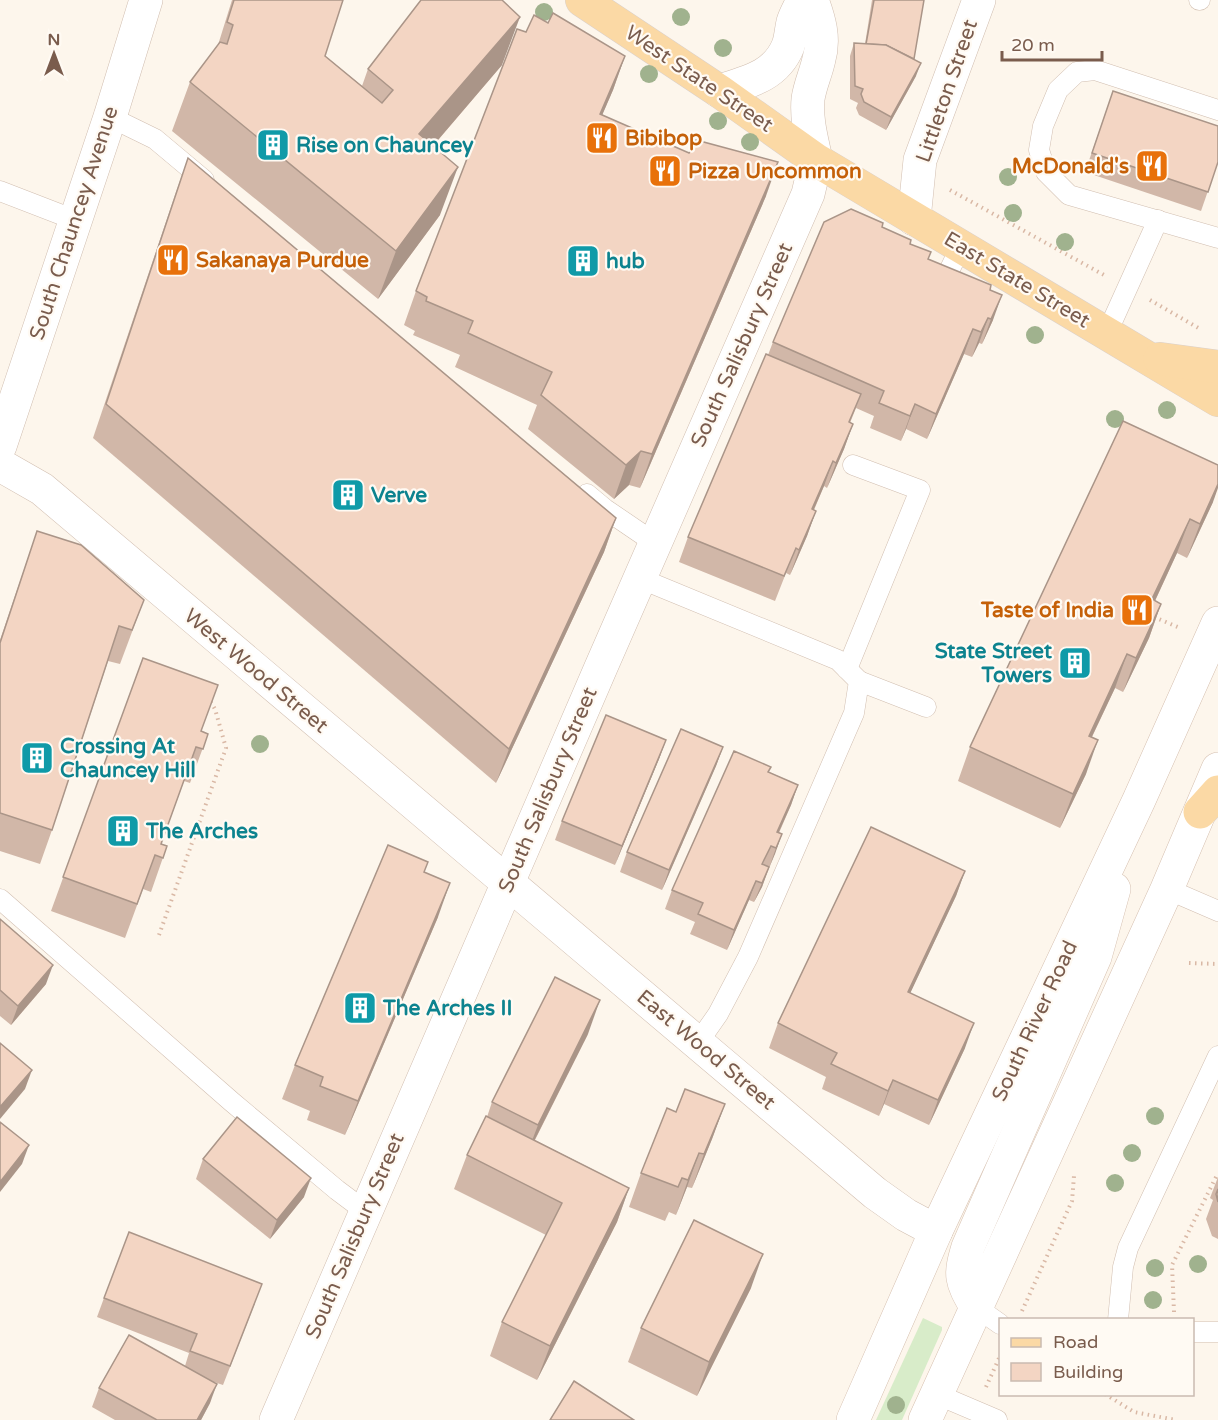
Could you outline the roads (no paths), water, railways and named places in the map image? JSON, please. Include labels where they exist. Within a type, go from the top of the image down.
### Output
[{"type":"main road","name":"West State Street","points":[[582,0],[816,160]]},
{"type":"main road","name":"East State Street","points":[[816,160],[1218,400]]},
{"type":"main road","points":[[1149,358],[1218,367]]},
{"type":"street","name":"South Chauncey Avenue","points":[[0,446],[110,117],[146,0]]},
{"type":"street","points":[[719,92],[753,81],[770,71],[781,60],[789,44],[792,23],[803,0]]},
{"type":"street","points":[[812,0],[821,24],[820,57],[811,81],[808,99],[808,119],[816,160]]},
{"type":"street","name":"Littleton Street","points":[[914,219],[921,160],[979,0]]},
{"type":"street","name":"South Salisbury Street","points":[[276,1420],[639,578],[808,194],[816,160]]},
{"type":"street","name":"West Wood Street","points":[[0,465],[42,489],[508,883]]},
{"type":"street","name":"South River Road","points":[[853,1420],[936,1231],[1139,800],[1218,623]]},
{"type":"street","points":[[930,1407],[988,1316],[1167,889],[1209,802],[1218,769]]},
{"type":"street","points":[[988,1316],[962,1283],[962,1266],[968,1247],[1095,957],[1139,800]]},
{"type":"street","name":"East Wood Street","points":[[508,883],[875,1193],[906,1215],[936,1231]]},
{"type":"lane","points":[[1218,111],[1095,70],[1077,72],[1058,90],[1043,126],[1039,150],[1046,172],[1069,195],[1218,238]]},
{"type":"lane","points":[[110,117],[155,140],[219,192]]},
{"type":"lane","points":[[0,191],[75,220]]},
{"type":"lane","points":[[1107,333],[1158,220]]},
{"type":"lane","points":[[939,292],[961,246]]},
{"type":"lane","points":[[697,1044],[718,1014],[748,957],[854,713],[853,675],[921,490],[853,465]]},
{"type":"lane","points":[[577,486],[605,509],[655,543]]},
{"type":"lane","points":[[639,578],[838,660],[853,675],[926,707]]},
{"type":"lane","points":[[1167,889],[1218,911]]},
{"type":"lane","points":[[0,899],[258,1124],[337,1191],[365,1211]]},
{"type":"lane","points":[[1118,1318],[1123,1267],[1128,1248],[1218,1056]]},
{"type":"lane","points":[[1194,1332],[1218,1332]]},
{"type":"lane","points":[[930,1407],[997,1420]]},
{"type":"place","name":"Bibibop","points":[[602,138]]},
{"type":"place","name":"Rise on Chauncey","points":[[273,145]]},
{"type":"place","name":"McDonald's","points":[[1152,166]]},
{"type":"place","name":"Pizza Uncommon","points":[[665,171]]},
{"type":"place","name":"Sakanaya Purdue","points":[[173,260]]},
{"type":"place","name":"hub","points":[[583,261]]},
{"type":"place","name":"Verve","points":[[348,495]]},
{"type":"place","name":"Taste of India","points":[[1137,610]]},
{"type":"place","name":"State Street Towers","points":[[1075,663]]},
{"type":"place","name":"Crossing At Chauncey Hill","points":[[37,758]]},
{"type":"place","name":"The Arches","points":[[123,831]]},
{"type":"place","name":"The Arches II","points":[[360,1008]]}]
